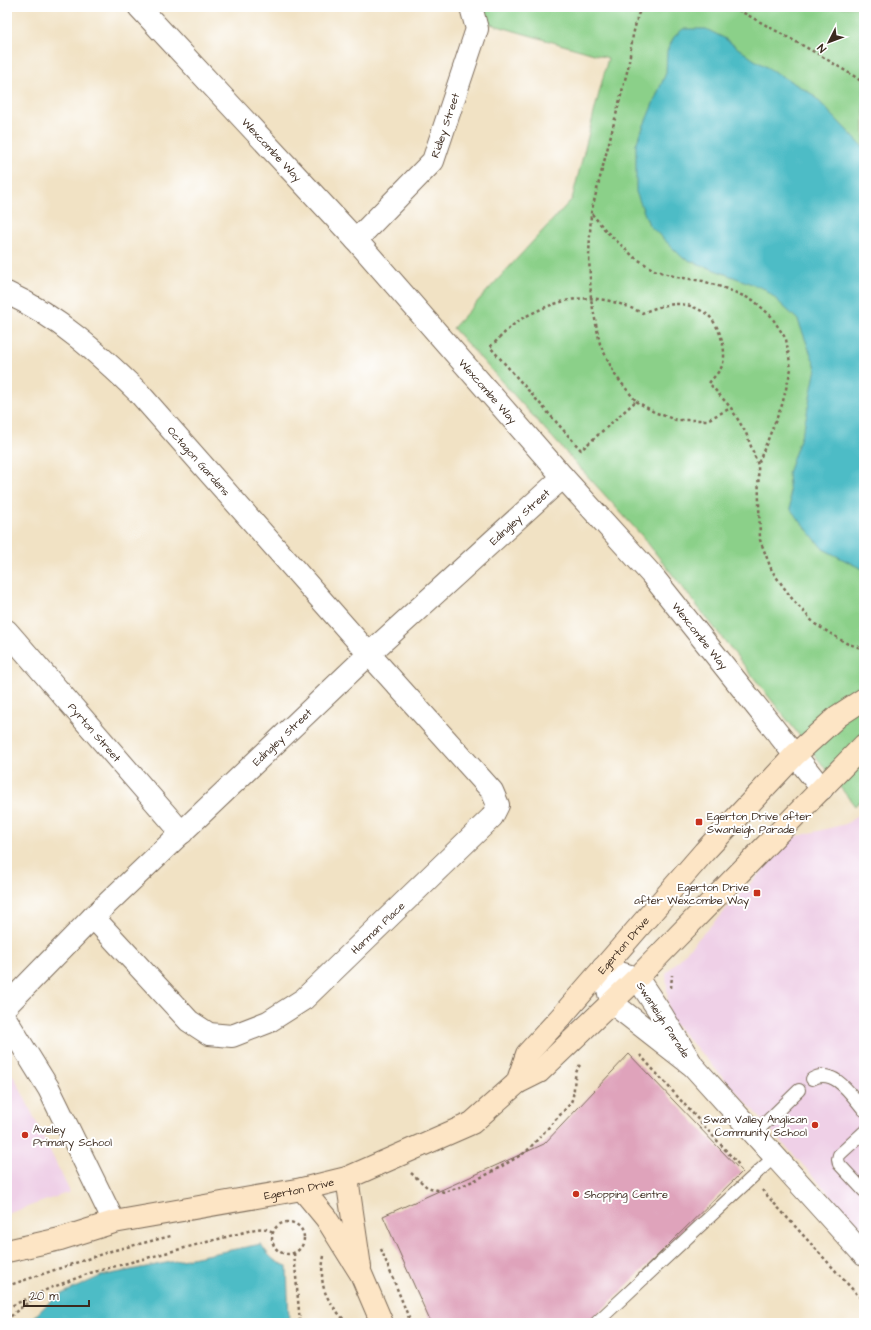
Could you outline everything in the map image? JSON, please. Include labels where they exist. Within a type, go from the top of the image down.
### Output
[{"type":"street","name":"Wexcombe Way","points":[[138,7],[356,240],[563,477],[651,574],[822,789]]},
{"type":"street","name":"Ridley Street","points":[[356,240],[433,162],[476,30],[471,7]]},
{"type":"street","name":"Octagon Gardens","points":[[7,293],[19,298],[51,317],[108,363],[140,393],[369,654]]},
{"type":"street","name":"Edingley Street","points":[[7,1005],[93,917],[369,654],[563,477]]},
{"type":"street","name":"Pyrton Street","points":[[7,631],[182,833]]},
{"type":"street","name":"Harman Place","points":[[93,917],[189,1022],[209,1034],[232,1036],[268,1022],[304,999],[492,817],[498,805],[492,791],[369,654]]},
{"type":"street","name":"Egerton Drive","points":[[517,1083],[527,1054],[704,852],[795,755],[838,716],[864,699]]},
{"type":"street","name":"Egerton Drive","points":[[7,1251],[60,1239],[114,1222],[302,1189],[347,1178],[472,1122],[517,1083],[539,1072],[638,978],[864,746]]},
{"type":"street","name":"Swanleigh Parade","points":[[603,968],[638,978],[693,1066]]},
{"type":"street","points":[[603,968],[611,1002]]},
{"type":"street","name":"Swanleigh Parade","points":[[611,1002],[693,1066],[864,1255]]},
{"type":"street","points":[[7,1021],[49,1089],[114,1222]]},
{"type":"street","points":[[347,1178],[361,1274]]},
{"type":"street","points":[[302,1189],[326,1218],[361,1274],[382,1323]]},
{"type":"street","name":"Egerton Drive","points":[[7,1265],[60,1239]]},
{"type":"lane","points":[[812,1079],[827,1076],[839,1081],[864,1110]]},
{"type":"lane","points":[[754,1134],[799,1090]]},
{"type":"lane","points":[[864,1132],[839,1155],[838,1159],[839,1164],[864,1191]]},
{"type":"lane","points":[[596,1323],[775,1156]]},
{"type":"path","points":[[642,7],[638,15],[633,35],[628,68],[591,214],[589,256],[592,298],[600,344],[615,375],[636,401],[654,412],[676,420],[707,420],[731,408]]},
{"type":"path","points":[[732,7],[818,54],[857,78],[864,84]]},
{"type":"path","points":[[591,214],[607,232],[634,257],[654,270],[677,277],[703,281],[727,289],[753,300],[771,316],[786,339],[791,369],[782,405],[758,465]]},
{"type":"path","points":[[636,401],[581,450],[490,346],[520,319],[551,305],[577,298],[603,299],[624,305],[642,313],[659,306],[677,304],[692,306],[709,316],[720,334],[724,349],[722,367],[709,383],[731,408],[746,433],[758,465],[760,540],[772,571],[793,600],[815,624],[846,643],[864,649]]},
{"type":"path","points":[[635,1049],[864,1302]]},
{"type":"path","points":[[401,1155],[411,1173],[417,1179],[427,1187],[444,1192],[460,1187],[490,1173],[526,1152],[563,1113],[573,1098],[574,1079],[578,1067],[582,1062]]},
{"type":"path","points":[[285,1217],[285,1222]]},
{"type":"path","points":[[285,1222],[296,1224],[304,1236],[302,1246],[294,1253],[283,1253],[274,1247],[272,1237],[273,1232],[276,1227],[285,1222]]},
{"type":"path","points":[[7,1308],[48,1289],[90,1273],[241,1234],[257,1228],[267,1228],[273,1232]]},
{"type":"path","points":[[7,1286],[111,1251],[173,1236]]},
{"type":"path","points":[[378,1243],[411,1323]]},
{"type":"path","points":[[325,1249],[322,1273],[325,1294],[332,1306],[348,1323]]},
{"type":"path","points":[[294,1253],[300,1323]]},
{"type":"path","points":[[7,1321],[14,1313],[48,1289]]},
{"type":"shaded area","name":"Swan Valley Anglican Community School","points":[[864,811],[864,1232],[669,1018],[666,973],[794,837],[846,824]]},
{"type":"shaded area","name":"Aveley Primary School","points":[[7,1068],[15,1078],[70,1192],[7,1214]]},
{"type":"green space","points":[[478,7],[864,7],[864,797],[855,806],[642,536],[453,328],[572,199],[608,58],[480,21]]},
{"type":"water","points":[[683,29],[706,29],[724,38],[753,59],[812,94],[864,148],[864,569],[823,549],[791,510],[788,473],[804,428],[816,368],[798,320],[765,289],[683,258],[649,225],[636,192],[636,144],[666,73],[667,51],[674,37]]},
{"type":"water","points":[[261,1244],[271,1258],[287,1266],[289,1323],[30,1323],[31,1320],[55,1297],[101,1276]]},
{"type":"building","name":"Shopping Centre","points":[[629,1054],[742,1172],[589,1323],[431,1323],[383,1216],[544,1144]]},
{"type":"place","name":"Egerton Drive after Swanleigh Parade","points":[[699,822]]},
{"type":"place","name":"Egerton Drive after Wexcombe Way","points":[[757,893]]},
{"type":"place","name":"Swan Valley Anglican Community School","points":[[815,1125]]},
{"type":"place","name":"Aveley Primary School","points":[[25,1135]]},
{"type":"place","name":"Shopping Centre","points":[[576,1194]]}]
